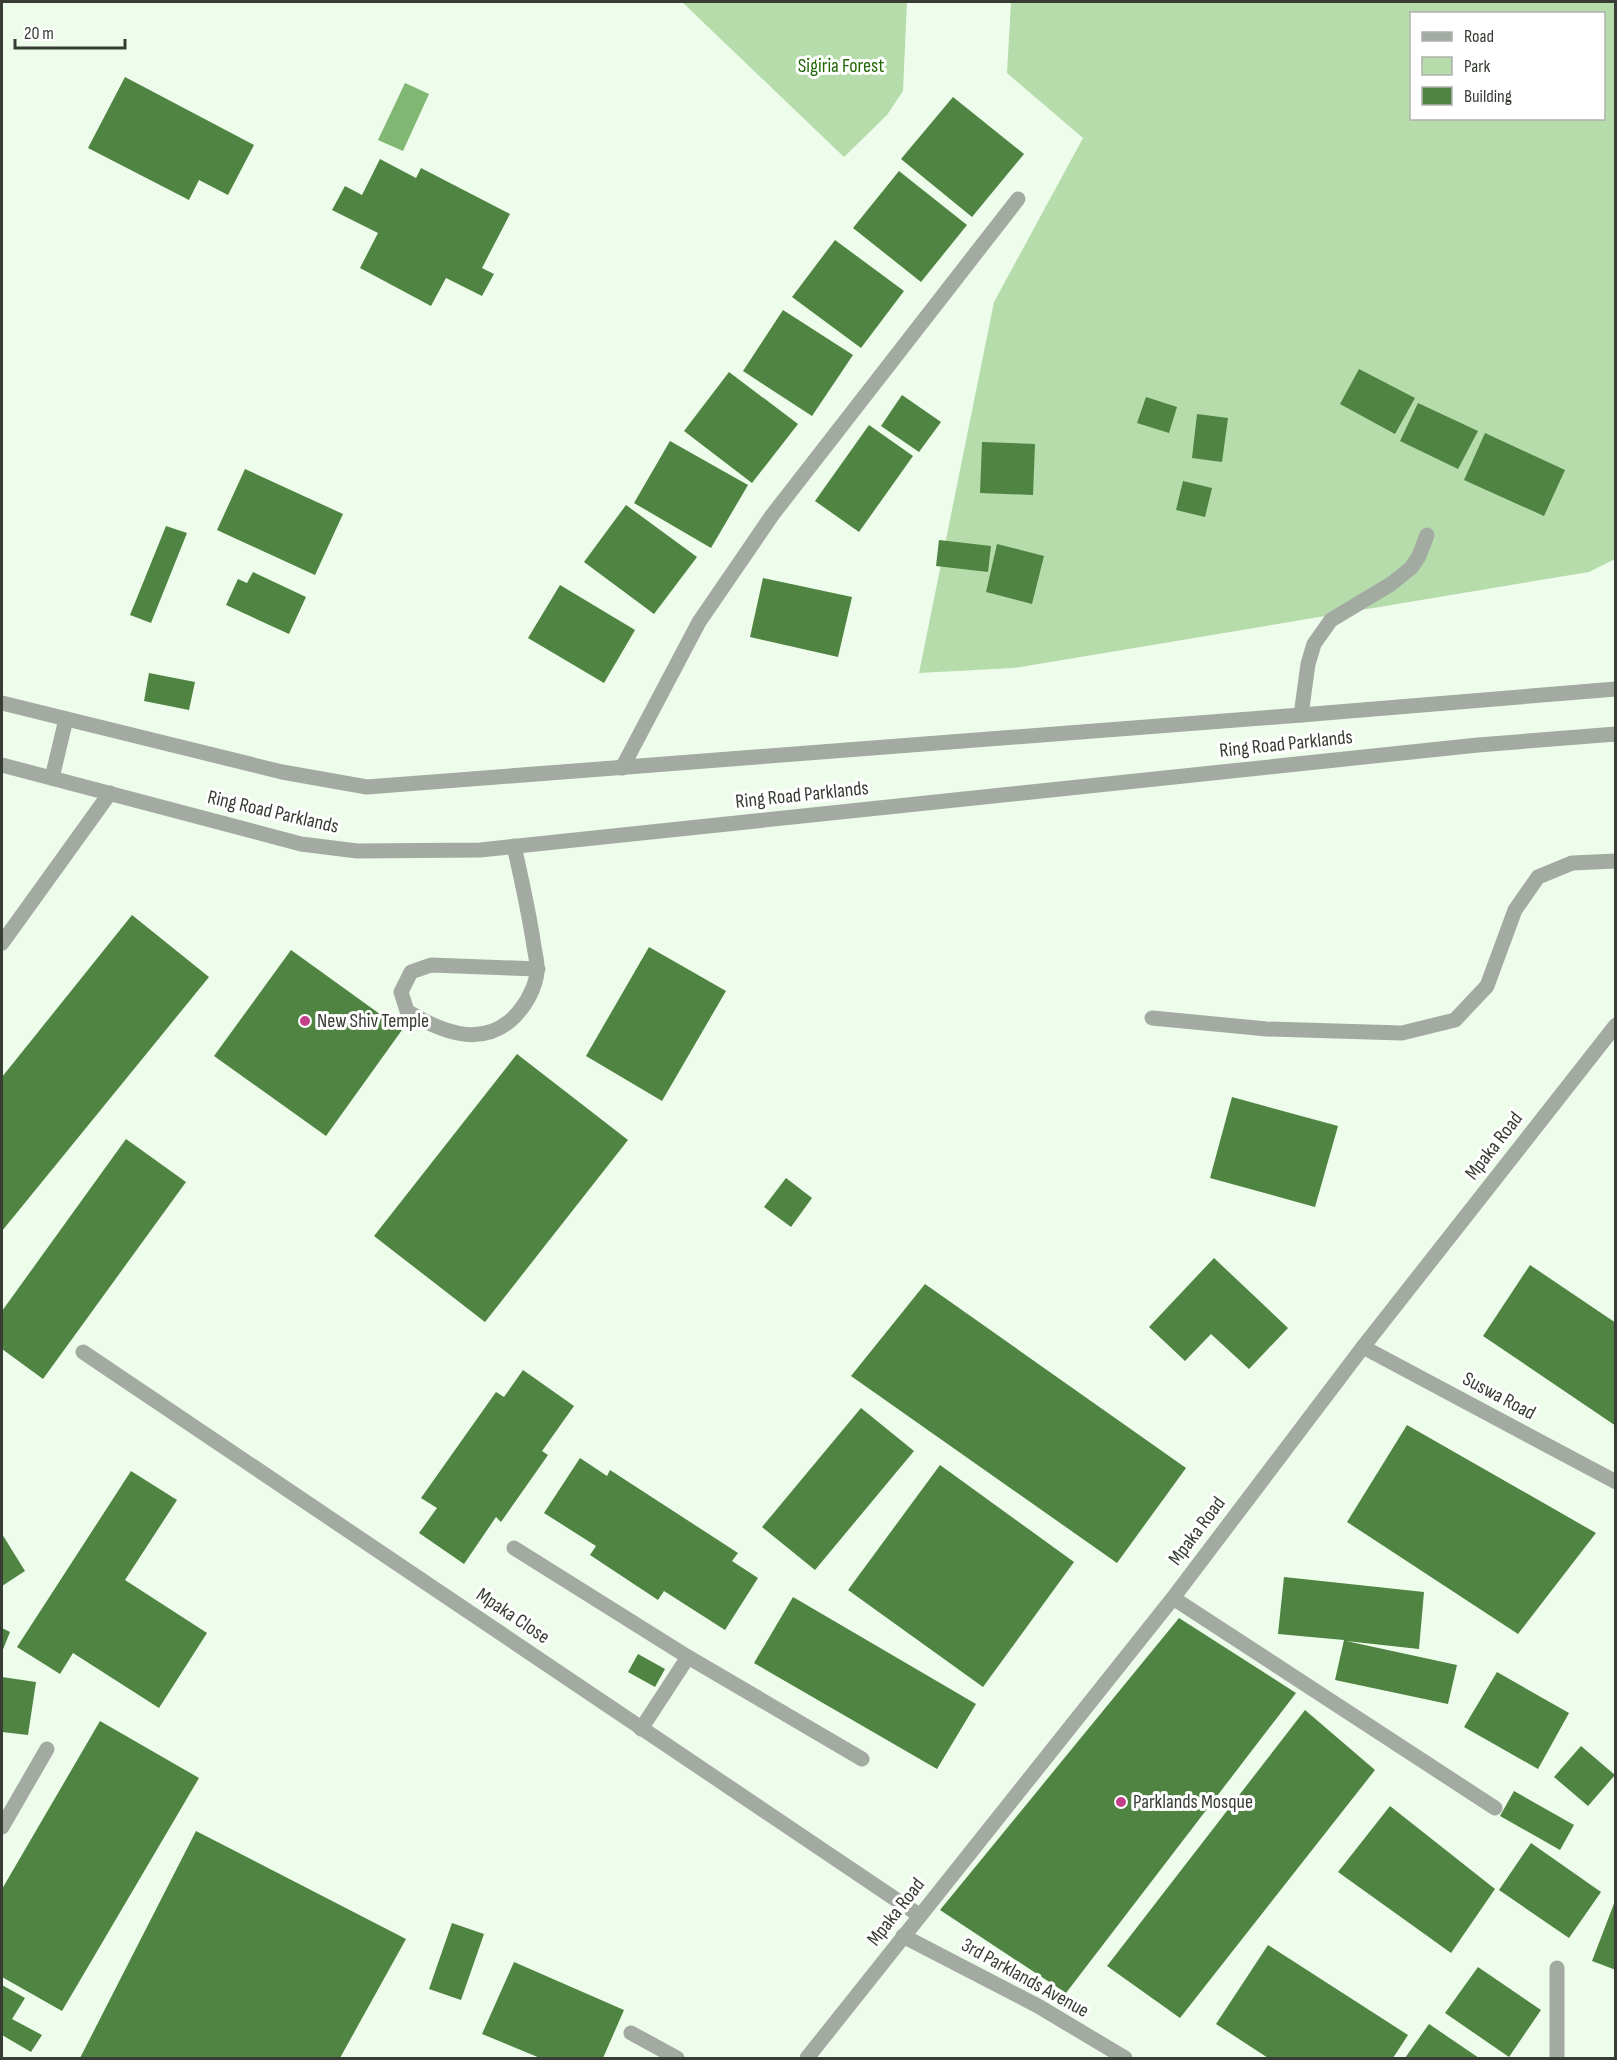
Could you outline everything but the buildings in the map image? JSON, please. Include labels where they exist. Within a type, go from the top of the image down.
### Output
[{"type":"street","points":[[622,768],[699,622],[773,514],[1018,199]]},
{"type":"street","points":[[1301,715],[1308,664],[1314,644],[1330,620],[1391,584],[1411,568],[1419,556],[1427,535]]},
{"type":"street","name":"Ring Road Parklands","points":[[2,703],[282,772],[367,787],[1616,689]]},
{"type":"street","points":[[52,778],[66,719]]},
{"type":"street","name":"Ring Road Parklands","points":[[2,765],[301,844],[357,851],[413,852],[480,850],[1478,745],[1616,734]]},
{"type":"street","points":[[2,944],[111,793]]},
{"type":"street","points":[[514,846],[538,969],[528,1000],[515,1017],[495,1032],[471,1035],[449,1032],[430,1025],[407,1011],[401,992],[411,972],[430,965],[538,969]]},
{"type":"street","points":[[1152,1018],[1267,1029],[1402,1033],[1455,1020],[1487,986],[1515,910],[1538,877],[1572,863],[1616,861]]},
{"type":"street","name":"Mpaka Road","points":[[807,2058],[1173,1598],[1363,1347],[1616,1025]]},
{"type":"street","name":"Suswa Road","points":[[1363,1347],[1616,1482]]},
{"type":"street","name":"Mpaka Close","points":[[83,1352],[919,1915]]},
{"type":"street","points":[[514,1548],[688,1657],[862,1759]]},
{"type":"street","points":[[1173,1598],[1495,1808]]},
{"type":"street","points":[[641,1728],[688,1657]]},
{"type":"street","points":[[2,1827],[47,1749]]},
{"type":"street","name":"3rd Parklands Avenue","points":[[903,1936],[1038,2006],[1119,2057]]},
{"type":"street","points":[[1557,1968],[1557,2058]]},
{"type":"street","points":[[631,2033],[677,2058]]},
{"type":"green space","name":"Sigiria Forest","points":[[682,2],[907,2],[903,91],[887,115],[844,157]]},
{"type":"green space","points":[[1011,2],[1615,2],[1615,559],[1589,572],[1014,668],[919,673],[994,302],[1083,138],[1007,73]]},
{"type":"shaded area","points":[[405,83],[429,94],[403,151],[378,140]]},
{"type":"place","name":"New Shiv Temple","points":[[305,1021]]},
{"type":"place","name":"Parklands Mosque","points":[[1121,1802]]}]
